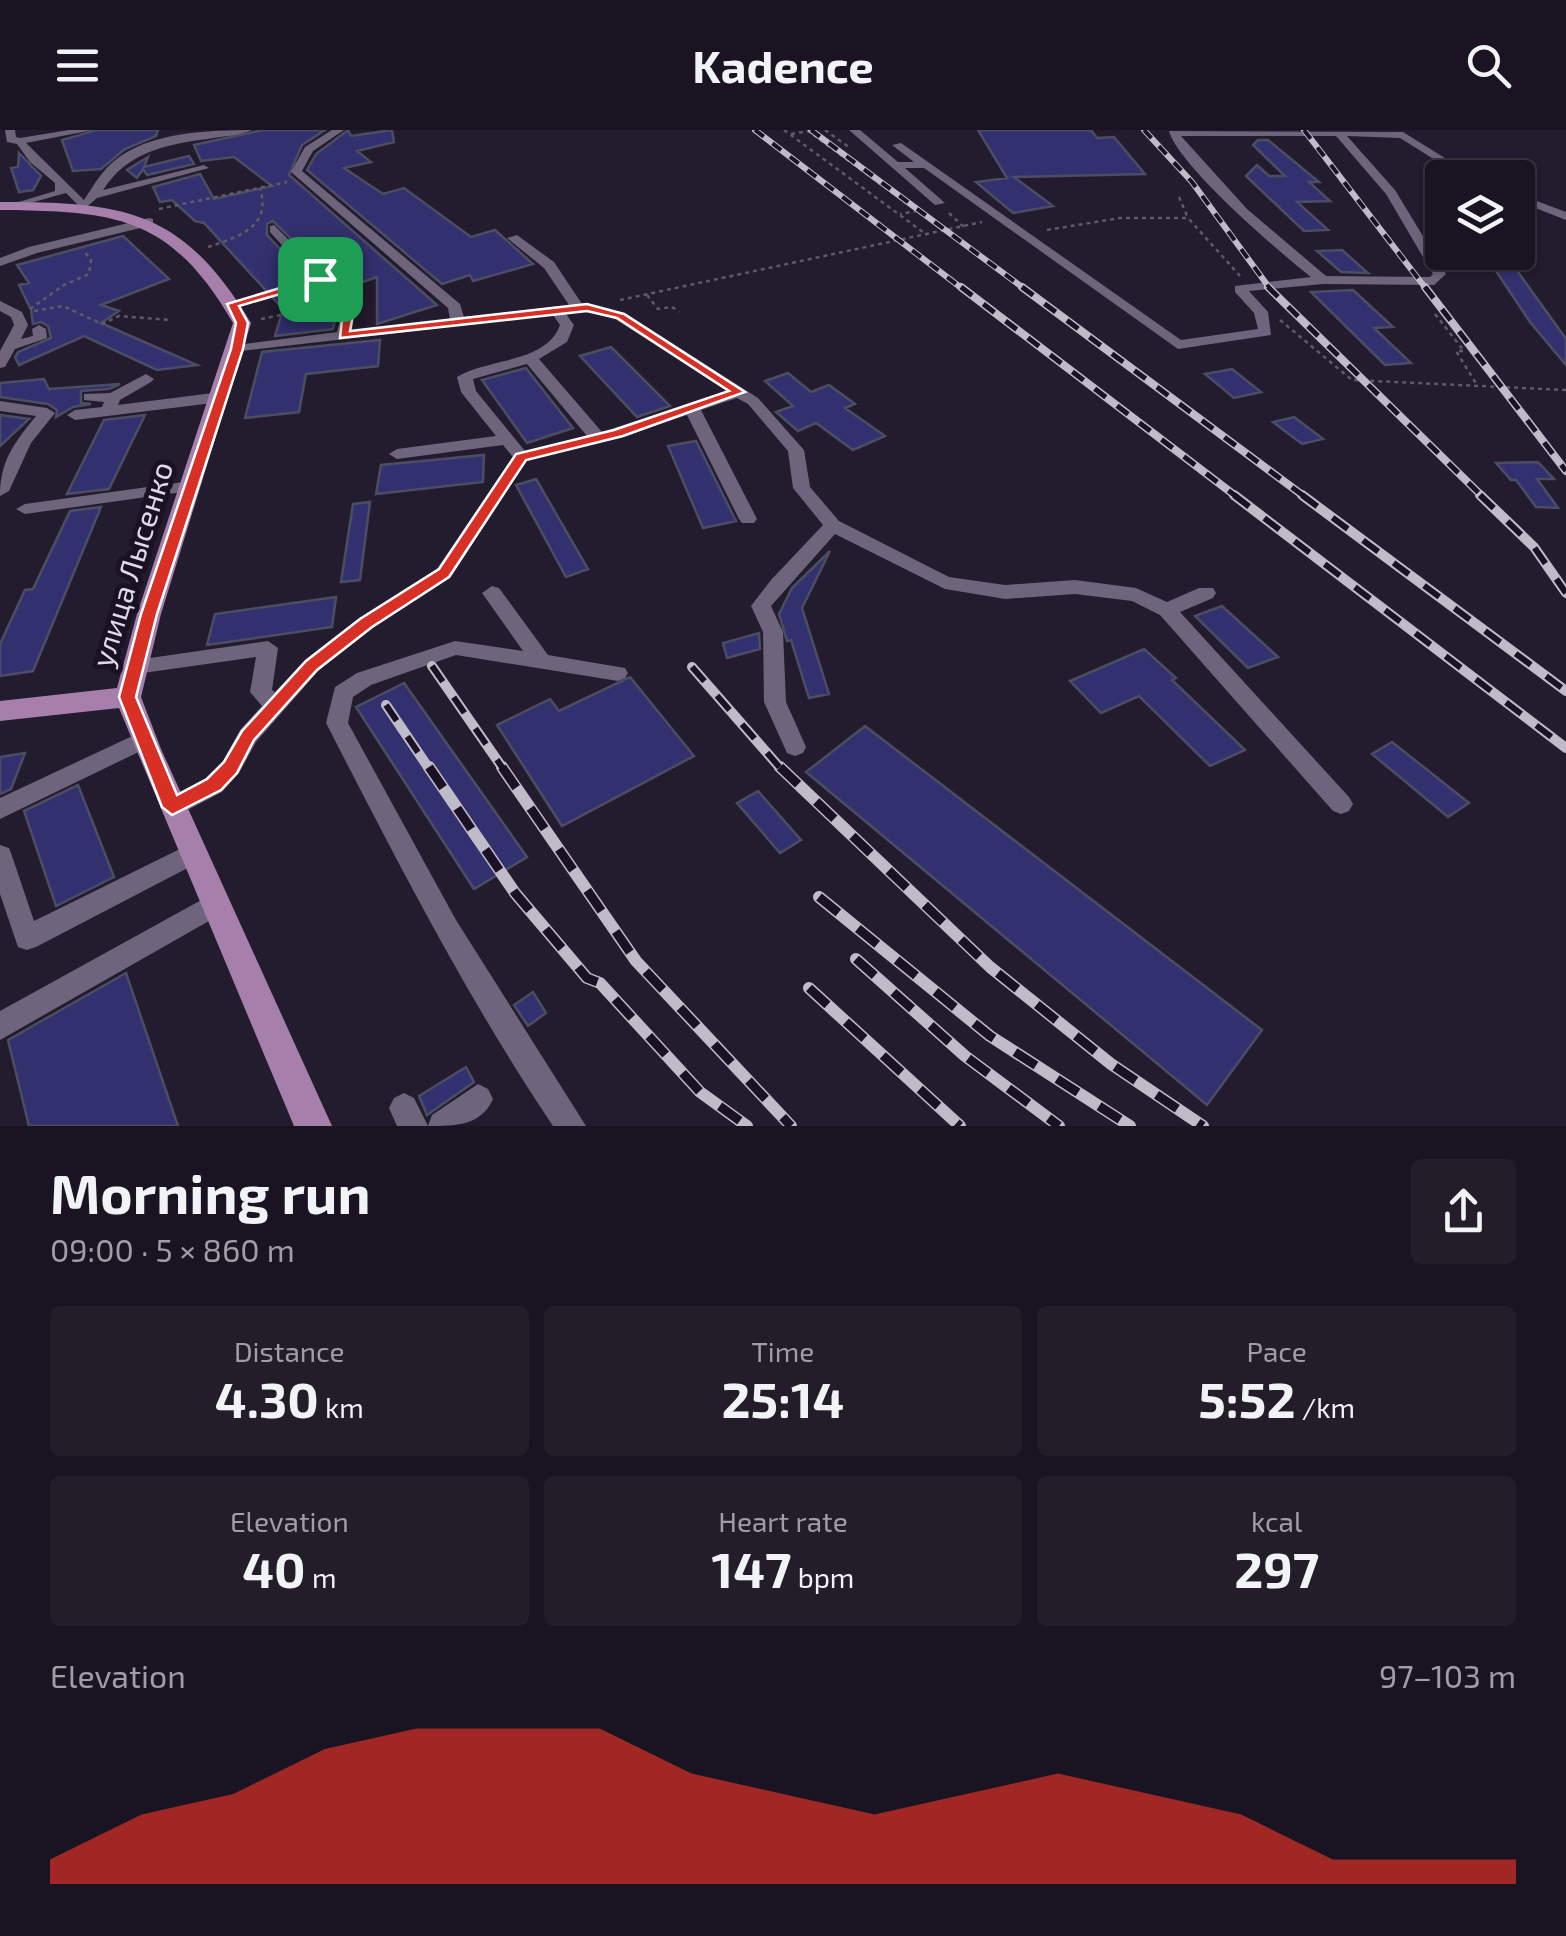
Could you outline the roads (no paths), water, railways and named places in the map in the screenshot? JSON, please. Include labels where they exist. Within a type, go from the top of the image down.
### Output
[{"type":"main road","points":[[8,206],[84,199],[140,219]]},
{"type":"main road","name":"улица Лысенко","points":[[140,219],[189,253],[232,304],[242,323],[132,681],[143,740],[312,1126]]},
{"type":"main road","points":[[0,712],[132,681]]},
{"type":"street","points":[[10,138],[88,130]]},
{"type":"street","points":[[168,143],[170,130]]},
{"type":"street","points":[[84,199],[120,161],[168,143],[247,130]]},
{"type":"street","points":[[339,130],[302,157],[296,172],[455,307],[458,322]]},
{"type":"street","points":[[854,130],[942,206]]},
{"type":"street","points":[[1172,132],[1403,136],[1442,160]]},
{"type":"street","points":[[1172,132],[1212,184],[1262,235],[1323,280]]},
{"type":"street","points":[[896,145],[1178,345],[1266,332],[1262,312],[1240,290],[1264,284],[1323,280],[1418,284],[1434,281],[1440,274],[1391,192],[1338,132]]},
{"type":"street","points":[[10,138],[30,160],[84,199]]},
{"type":"street","points":[[899,165],[927,166]]},
{"type":"street","points":[[84,199],[204,168]]},
{"type":"street","points":[[8,206],[60,193],[61,182]]},
{"type":"street","points":[[1535,203],[1566,216]]},
{"type":"street","points":[[0,262],[140,219]]},
{"type":"street","points":[[274,229],[349,310],[344,335]]},
{"type":"street","points":[[513,238],[550,264],[578,308]]},
{"type":"street","points":[[0,246],[75,239]]},
{"type":"street","points":[[0,305],[20,320],[5,349]]},
{"type":"street","points":[[237,349],[578,308],[620,316],[739,392],[772,418],[796,450],[802,488],[833,525],[946,583],[1005,592],[1075,588],[1121,593],[1136,595],[1168,610],[1341,804]]},
{"type":"street","points":[[521,457],[469,392],[465,376],[530,358],[562,339],[567,324],[556,310]]},
{"type":"street","points":[[5,349],[40,338],[39,330]]},
{"type":"street","points":[[530,358],[598,438]]},
{"type":"street","points":[[110,404],[146,379]]},
{"type":"street","points":[[172,807],[214,785],[231,767],[248,736],[312,666],[444,573],[521,457],[598,438],[739,392]]},
{"type":"street","points":[[89,397],[110,404]]},
{"type":"street","points":[[74,414],[110,404],[221,397]]},
{"type":"street","points":[[0,406],[47,413],[23,442],[0,490]]},
{"type":"street","points":[[692,408],[748,519]]},
{"type":"street","points":[[397,454],[508,440]]},
{"type":"street","points":[[25,508],[190,486]]},
{"type":"street","points":[[796,747],[775,702],[774,632],[761,606],[775,584],[799,565],[833,525]]},
{"type":"street","points":[[492,593],[542,662]]},
{"type":"street","points":[[1168,610],[1206,594]]},
{"type":"street","points":[[132,681],[268,648],[261,692],[275,706]]},
{"type":"street","points":[[571,1126],[466,968],[337,722],[343,693],[364,679],[456,648],[618,673]]},
{"type":"street","points":[[0,809],[143,740]]},
{"type":"street","points":[[0,856],[27,938],[194,853]]},
{"type":"street","points":[[0,1026],[214,905]]},
{"type":"street","points":[[443,1126],[478,1099]]},
{"type":"railway","points":[[755,130],[964,290]]},
{"type":"railway","points":[[811,130],[1026,290]]},
{"type":"railway","points":[[1144,130],[1192,182],[1271,290]]},
{"type":"railway","points":[[1304,130],[1427,290]]},
{"type":"railway","points":[[961,287],[1237,497]]},
{"type":"railway","points":[[1022,287],[1305,497]]},
{"type":"railway","points":[[1425,287],[1566,471]]},
{"type":"railway","points":[[1271,290],[1483,497]]},
{"type":"railway","points":[[1234,495],[1566,748]]},
{"type":"railway","points":[[1302,495],[1566,691]]},
{"type":"railway","points":[[1480,495],[1534,547],[1566,593]]},
{"type":"railway","points":[[432,666],[504,770]]},
{"type":"railway","points":[[692,667],[782,770]]},
{"type":"railway","points":[[386,705],[430,770]]},
{"type":"railway","points":[[429,767],[515,893],[587,978],[600,983],[700,1092],[747,1126]]},
{"type":"railway","points":[[502,767],[636,961],[791,1126]]},
{"type":"railway","points":[[780,767],[990,967],[1111,1064],[1203,1126]]},
{"type":"railway","points":[[819,897],[990,1036],[1130,1126]]},
{"type":"railway","points":[[856,959],[965,1056],[1059,1126]]},
{"type":"railway","points":[[809,988],[960,1126]]}]
